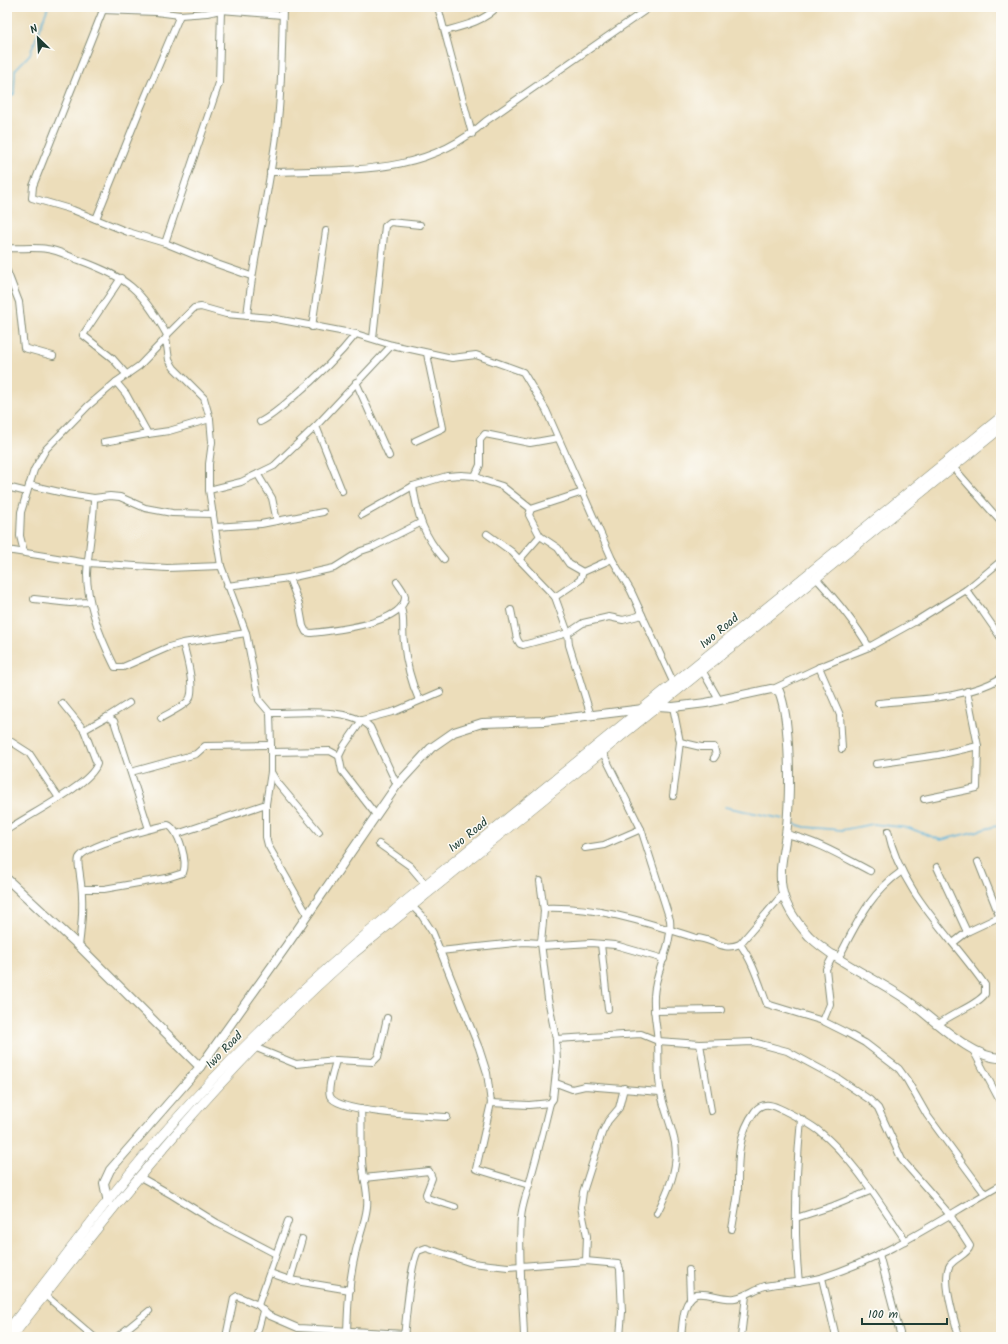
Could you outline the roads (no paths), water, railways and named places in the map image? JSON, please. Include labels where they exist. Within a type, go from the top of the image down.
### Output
[{"type":"main road","name":"Iwo Road","points":[[7,1331],[183,1125],[254,1047],[319,983],[412,906],[482,844],[644,708],[1001,417]]},
{"type":"main road","name":"Iwo Road","points":[[12,1337],[45,1294],[108,1203],[169,1127],[254,1036],[350,947],[426,885],[482,844],[602,751],[1001,428]]},
{"type":"street","points":[[247,316],[251,276],[278,120],[283,63],[283,7]]},
{"type":"street","points":[[438,7],[472,134]]},
{"type":"street","points":[[445,31],[483,18],[497,7]]},
{"type":"street","points":[[270,172],[309,172],[398,165],[427,157],[472,134],[486,121],[650,7]]},
{"type":"street","points":[[251,276],[164,243],[128,232],[96,219],[32,198],[31,194],[101,9],[180,15],[207,13],[221,10],[282,15]]},
{"type":"street","points":[[164,243],[219,83],[221,10]]},
{"type":"street","points":[[96,219],[180,15]]},
{"type":"street","points":[[373,338],[385,226],[390,222],[420,225]]},
{"type":"street","points":[[312,326],[326,231]]},
{"type":"street","points":[[7,248],[48,249],[104,269],[121,278],[138,292],[150,306],[166,336],[169,360],[174,368],[204,398],[210,419],[212,442],[209,464],[209,490],[221,566],[227,586],[246,633],[259,700],[270,713],[271,772],[266,804],[266,836],[268,845],[307,914]]},
{"type":"street","points":[[7,271],[19,302],[24,348],[53,356]]},
{"type":"street","points":[[121,278],[83,335],[112,358],[127,375]]},
{"type":"street","points":[[24,552],[20,536],[21,512],[34,470],[49,445],[88,406],[116,382],[139,366],[194,308],[198,307],[226,314],[312,326],[356,334],[392,345],[452,358],[476,355],[523,372],[546,410],[612,559],[631,591],[674,684]]},
{"type":"street","points":[[260,422],[270,417],[318,377],[340,355],[356,334]]},
{"type":"street","points":[[209,490],[242,482],[274,466],[316,426],[392,345]]},
{"type":"street","points":[[415,441],[443,428],[437,399],[432,384],[427,353]]},
{"type":"street","points":[[116,382],[126,394],[148,434]]},
{"type":"street","points":[[356,382],[389,456]]},
{"type":"street","points":[[104,442],[169,431],[210,419]]},
{"type":"street","points":[[316,426],[342,491]]},
{"type":"street","points":[[475,476],[480,465],[480,440],[485,434],[530,443],[558,438]]},
{"type":"street","points":[[953,467],[1001,522]]},
{"type":"street","points":[[258,475],[272,498],[277,521]]},
{"type":"street","points":[[362,515],[413,486],[447,476],[475,476],[502,486],[532,509]]},
{"type":"street","points":[[29,485],[94,498],[110,496],[120,497],[145,508],[172,512],[213,514]]},
{"type":"street","points":[[413,486],[420,523],[431,544],[444,559]]},
{"type":"street","points":[[7,487],[27,492]]},
{"type":"street","points":[[583,492],[532,509],[529,515],[540,536],[558,548],[569,564],[583,572]]},
{"type":"street","points":[[94,498],[88,562],[90,602],[109,653],[117,668],[183,643],[246,633]]},
{"type":"street","points":[[215,527],[261,524],[323,512]]},
{"type":"street","points":[[227,586],[289,578],[334,568],[361,551],[373,547],[420,523]]},
{"type":"street","points":[[487,534],[512,552],[555,597],[568,633],[569,646],[591,716]]},
{"type":"street","points":[[519,560],[540,536]]},
{"type":"street","points":[[7,550],[57,559],[167,568],[221,566]]},
{"type":"street","points":[[555,597],[580,580],[583,572],[612,559]]},
{"type":"street","points":[[658,706],[673,707],[718,700],[775,688],[819,667],[869,647],[916,621],[966,590],[1001,561]]},
{"type":"street","points":[[289,578],[299,604],[303,626],[308,633],[361,626],[383,618],[401,608],[405,599],[404,593],[397,582]]},
{"type":"street","points":[[816,578],[852,618],[869,647]]},
{"type":"street","points":[[966,590],[1001,638]]},
{"type":"street","points":[[34,599],[70,603],[90,602]]},
{"type":"street","points":[[401,608],[404,620],[403,641],[407,664],[419,700]]},
{"type":"street","points":[[511,610],[517,639],[520,644],[523,645],[568,633],[583,623],[609,618],[623,620],[642,615]]},
{"type":"street","points":[[161,718],[188,701],[191,693],[183,643]]},
{"type":"street","points":[[819,667],[840,715],[842,749]]},
{"type":"street","points":[[702,670],[718,700]]},
{"type":"street","points":[[878,703],[922,699],[967,691],[985,686],[1001,678]]},
{"type":"street","points":[[775,688],[780,693],[786,722],[787,830],[781,880],[785,902],[799,924],[820,945],[888,987],[973,1050],[989,1057],[1001,1058]]},
{"type":"street","points":[[924,799],[977,788],[978,746],[967,691]]},
{"type":"street","points":[[376,815],[342,771],[339,756],[344,746],[362,720],[396,711],[440,692]]},
{"type":"street","points":[[7,830],[59,798],[90,776],[95,770],[97,764],[84,730],[62,703]]},
{"type":"street","points":[[84,730],[129,703]]},
{"type":"street","points":[[673,707],[680,742],[673,796]]},
{"type":"street","points":[[108,1203],[104,1183],[110,1170],[200,1067],[397,785],[442,738],[467,726],[482,723],[512,723],[591,716],[644,708]]},
{"type":"street","points":[[270,713],[328,714],[353,717],[362,720],[370,727],[397,785]]},
{"type":"street","points":[[107,717],[114,721],[116,726],[149,829]]},
{"type":"street","points":[[7,739],[29,753],[59,798]]},
{"type":"street","points":[[680,742],[701,747],[714,747],[716,755],[714,758]]},
{"type":"street","points":[[131,772],[196,754],[205,746],[271,745]]},
{"type":"street","points":[[876,764],[938,755],[978,746]]},
{"type":"street","points":[[271,752],[330,751],[339,756]]},
{"type":"street","points":[[602,751],[641,829],[665,902],[671,930],[664,959],[656,981],[654,1011],[658,1041],[660,1092],[675,1143],[675,1156],[672,1180],[657,1213]]},
{"type":"street","points":[[271,772],[319,832]]},
{"type":"street","points":[[177,834],[266,804]]},
{"type":"street","points":[[79,946],[83,911],[79,863],[82,853],[92,848],[149,829],[168,825],[175,830],[185,861],[183,873],[167,878],[104,888],[82,889]]},
{"type":"street","points":[[585,848],[604,845],[641,829]]},
{"type":"street","points":[[787,830],[828,848],[870,871]]},
{"type":"street","points":[[888,832],[892,851],[902,871],[934,919],[978,975],[986,989],[985,994],[979,1000],[950,1015],[939,1024]]},
{"type":"street","points":[[379,844],[410,866],[426,885]]},
{"type":"street","points":[[953,943],[967,932],[1000,918],[978,862]]},
{"type":"street","points":[[937,867],[967,932]]},
{"type":"street","points":[[823,1022],[830,1004],[826,969],[836,956],[871,898],[888,880],[902,871]]},
{"type":"street","points":[[7,879],[79,946],[200,1067]]},
{"type":"street","points":[[524,1337],[520,1266],[521,1219],[525,1194],[529,1185],[556,1083],[556,1039],[548,999],[542,945],[544,908],[540,881]]},
{"type":"street","points":[[544,908],[568,907],[609,912],[696,938],[704,938],[716,945],[729,947],[740,944],[783,894]]},
{"type":"street","points":[[412,906],[422,916],[433,933],[479,1048],[487,1073],[491,1103],[476,1169],[529,1185]]},
{"type":"street","points":[[440,951],[524,942],[542,945],[615,944],[664,959]]},
{"type":"street","points":[[601,944],[608,1009]]},
{"type":"street","points":[[740,944],[747,953],[754,969],[766,1004],[823,1022],[865,1043],[899,1069],[927,1115],[985,1194]]},
{"type":"street","points":[[654,1011],[721,1010]]},
{"type":"street","points":[[254,1047],[296,1064],[336,1060],[369,1063],[376,1061],[387,1018]]},
{"type":"street","points":[[556,1039],[641,1034],[658,1041],[700,1044],[753,1042],[787,1051],[839,1079],[870,1100],[878,1108],[902,1160],[950,1215],[970,1246],[967,1251],[949,1267],[948,1288],[959,1337]]},
{"type":"street","points":[[700,1044],[711,1111]]},
{"type":"street","points":[[973,1050],[1001,1103]]},
{"type":"street","points":[[336,1060],[329,1090],[330,1096],[340,1104],[361,1110],[447,1117]]},
{"type":"street","points":[[556,1083],[572,1089],[585,1086],[660,1092]]},
{"type":"street","points":[[586,1260],[587,1236],[580,1207],[583,1192],[602,1133],[608,1121],[619,1108],[624,1088]]},
{"type":"street","points":[[491,1103],[529,1105],[550,1103]]},
{"type":"street","points":[[732,1229],[738,1191],[737,1163],[740,1145],[750,1120],[760,1106],[768,1104],[777,1106],[819,1130],[840,1150],[906,1241]]},
{"type":"street","points":[[347,1332],[350,1290],[355,1255],[364,1227],[367,1207],[368,1191],[364,1178],[361,1110]]},
{"type":"street","points":[[799,1282],[795,1246],[798,1153],[801,1119]]},
{"type":"street","points":[[364,1178],[429,1171],[432,1178],[426,1194],[427,1198],[455,1208]]},
{"type":"street","points":[[140,1177],[218,1223],[267,1247],[276,1254]]},
{"type":"street","points":[[690,1298],[700,1294],[726,1299],[746,1296],[752,1291],[766,1286],[822,1278],[906,1241],[1001,1185]]},
{"type":"street","points":[[796,1218],[833,1206],[870,1191]]},
{"type":"street","points":[[258,1305],[288,1221]]},
{"type":"street","points":[[290,1280],[302,1239]]},
{"type":"street","points":[[226,1337],[234,1298],[240,1296],[258,1305],[263,1311],[280,1322],[298,1328],[405,1335],[410,1282],[416,1256],[420,1250],[426,1248],[472,1263],[520,1266],[586,1260],[611,1262],[619,1265],[622,1312],[620,1337]]},
{"type":"street","points":[[879,1254],[901,1337]]},
{"type":"street","points":[[681,1337],[684,1311],[690,1298],[689,1270]]},
{"type":"street","points":[[270,1273],[290,1280],[350,1290]]},
{"type":"street","points":[[822,1278],[836,1337]]},
{"type":"street","points":[[45,1294],[94,1337]]},
{"type":"street","points":[[741,1337],[746,1296]]},
{"type":"street","points":[[117,1337],[149,1311]]},
{"type":"street","points":[[256,1337],[263,1311]]},
{"type":"waterway","points":[[7,98],[14,94],[15,70],[30,54],[48,7]]},
{"type":"waterway","points":[[725,807],[783,819]]},
{"type":"waterway","points":[[791,823],[805,827],[842,830],[873,824],[909,828],[941,840],[1001,825]]}]
